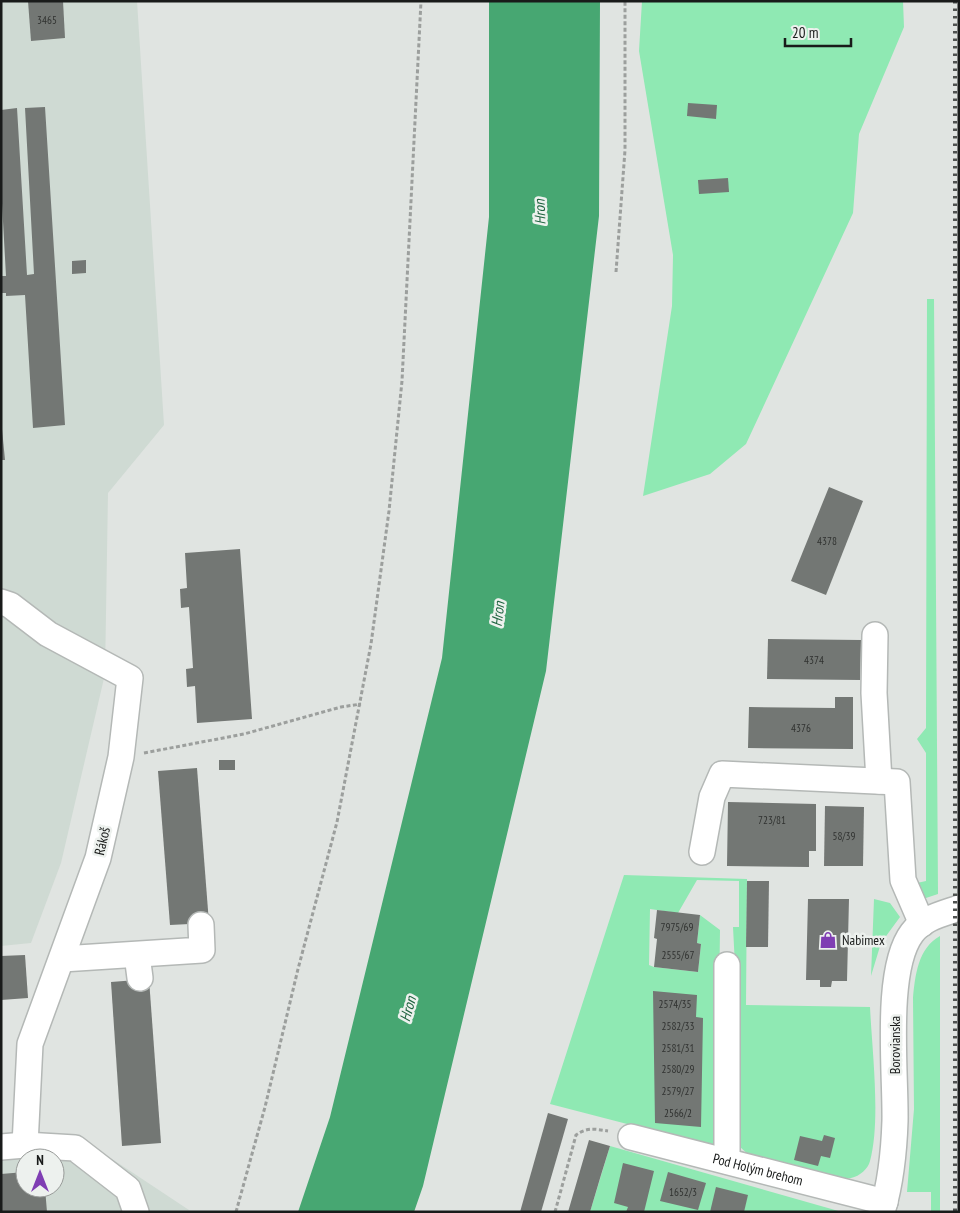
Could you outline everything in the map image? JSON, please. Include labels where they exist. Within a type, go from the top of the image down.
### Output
[{"type":"street","name":"Rákoš","points":[[1,602],[10,604],[48,634],[130,678],[121,757],[98,858],[30,1044],[13,1146],[75,1148],[128,1189],[136,1212]]},
{"type":"street","points":[[875,635],[874,693],[878,781]]},
{"type":"street","points":[[702,852],[712,797],[722,774],[897,782],[903,880],[922,924]]},
{"type":"street","name":"Borovianska","points":[[883,1207],[894,1152],[896,980],[903,951],[912,933],[922,924],[939,914],[959,908]]},
{"type":"street","points":[[62,959],[139,966],[202,950],[201,925]]},
{"type":"street","points":[[727,965],[727,1161]]},
{"type":"street","name":"Pod Holým brehom","points":[[631,1136],[727,1161],[883,1207]]},
{"type":"path","points":[[236,1212],[259,1131],[298,969],[337,822],[360,704],[384,550],[402,390],[421,1]]},
{"type":"path","points":[[616,272],[625,150],[625,1]]},
{"type":"path","points":[[121,757],[244,734],[341,707],[360,704]]},
{"type":"path","points":[[554,1212],[576,1135],[584,1129],[595,1128],[631,1136]]},
{"type":"shaded area","points":[[1,1],[137,1],[164,425],[108,493],[105,674],[61,863],[31,943],[1,946]]},
{"type":"shaded area","points":[[642,1],[903,1],[904,27],[859,134],[853,213],[746,444],[710,474],[643,496],[672,306],[673,255],[639,51]]},
{"type":"shaded area","points":[[927,299],[934,299],[938,894],[923,899],[917,883],[926,881],[926,753],[917,739],[926,728]]},
{"type":"shaded area","points":[[624,875],[747,879],[746,1005],[870,1007],[875,1085],[875,1126],[870,1161],[863,1172],[851,1178],[831,1177],[750,1156],[740,1147],[737,1138],[737,1005],[733,927],[739,927],[739,881],[697,880],[678,913],[650,909],[649,965],[654,967],[698,972],[701,944],[697,943],[700,915],[720,930],[717,1140],[712,1146],[550,1104]]},
{"type":"shaded area","points":[[874,899],[890,903],[900,917],[881,943],[871,976]]},
{"type":"shaded area","points":[[940,936],[940,1212],[931,1212],[931,1192],[907,1192],[914,1109],[913,998],[915,981],[922,955],[933,941]]},
{"type":"shaded area","points":[[57,1133],[112,1159],[192,1212],[1,1212],[1,1136]]},
{"type":"shaded area","points":[[610,1146],[842,1212],[590,1212]]},
{"type":"water","name":"Hron","points":[[489,1],[600,1],[599,216],[546,671],[423,1186],[414,1212],[298,1212],[330,1117],[442,658],[489,217]]},
{"type":"building","points":[[28,1],[63,1],[65,38],[31,41]]},
{"type":"building","points":[[688,103],[717,105],[716,119],[687,116]]},
{"type":"building","points":[[45,107],[65,425],[33,428],[25,295],[6,296],[6,293],[1,293],[1,276],[6,276],[1,185],[1,110],[17,108],[27,275],[34,274],[25,108]]},
{"type":"building","points":[[728,178],[729,192],[699,194],[698,180]]},
{"type":"building","points":[[86,260],[86,273],[72,274],[72,261]]},
{"type":"building","points":[[1,419],[5,460],[1,460]]},
{"type":"building","points":[[829,487],[863,501],[826,595],[791,581]]},
{"type":"building","points":[[240,549],[252,719],[197,723],[195,686],[187,687],[186,669],[193,668],[189,607],[181,608],[180,589],[187,588],[185,553]]},
{"type":"building","points":[[768,639],[861,640],[860,680],[767,679]]},
{"type":"building","points":[[835,697],[853,697],[853,749],[748,748],[749,707],[835,708]]},
{"type":"building","points":[[219,760],[235,760],[235,770],[219,770]]},
{"type":"building","points":[[197,768],[209,923],[170,925],[158,771]]},
{"type":"building","points":[[728,802],[816,804],[816,851],[809,851],[809,867],[727,866]]},
{"type":"building","points":[[825,806],[864,807],[863,866],[824,866]]},
{"type":"building","points":[[747,881],[769,881],[768,947],[746,947]]},
{"type":"building","name":"Nabimex","points":[[808,899],[849,899],[847,981],[832,981],[831,987],[820,987],[820,980],[806,980]]},
{"type":"building","points":[[657,910],[700,915],[697,943],[701,944],[698,972],[654,967],[657,939],[654,938]]},
{"type":"building","points":[[25,955],[28,998],[1,1000],[1,956]]},
{"type":"building","points":[[149,979],[161,1143],[122,1146],[111,982]]},
{"type":"building","points":[[653,991],[697,995],[696,1017],[703,1018],[701,1127],[655,1123]]},
{"type":"building","points":[[548,1113],[568,1119],[541,1212],[520,1212]]},
{"type":"building","points":[[824,1135],[835,1138],[830,1158],[821,1156],[818,1166],[794,1160],[800,1136],[822,1141]]},
{"type":"building","points":[[589,1140],[610,1146],[590,1212],[568,1212]]},
{"type":"building","points":[[623,1163],[654,1171],[644,1212],[626,1212],[628,1207],[614,1203]]},
{"type":"building","points":[[668,1172],[706,1183],[698,1210],[660,1201]]},
{"type":"building","points":[[15,1173],[15,1198],[46,1198],[47,1212],[1,1212],[1,1174]]},
{"type":"building","points":[[716,1187],[748,1195],[744,1212],[710,1212]]},
{"type":"railway","points":[[955,1],[955,1212]]},
{"type":"place","name":"Nabimex","points":[[828,940]]}]
